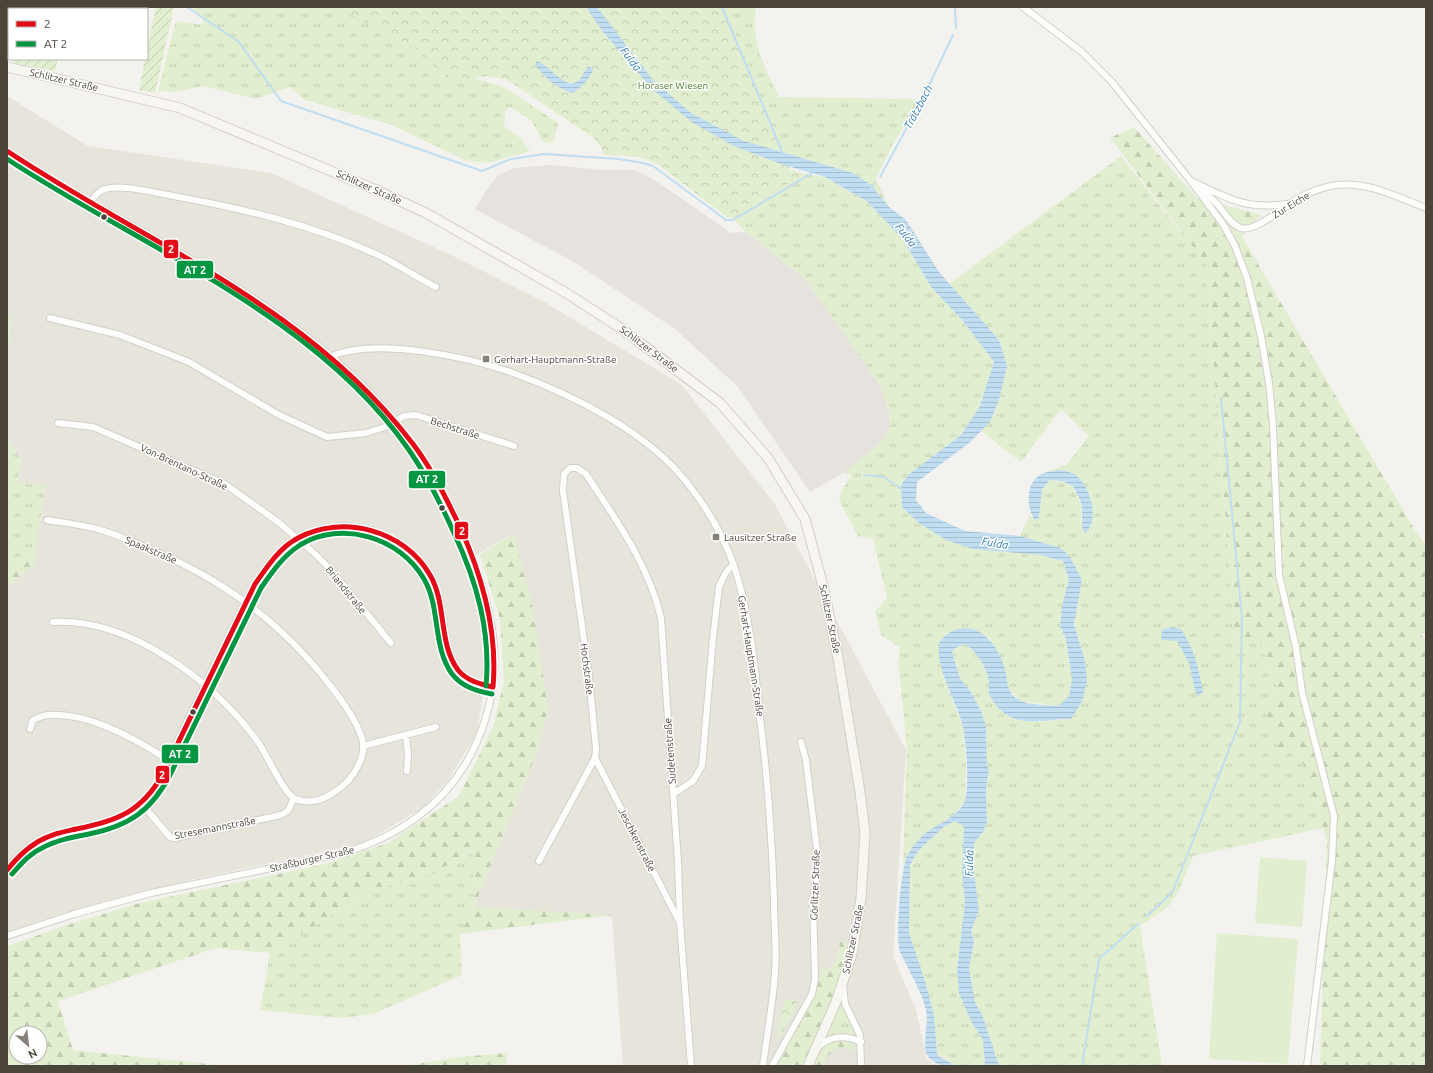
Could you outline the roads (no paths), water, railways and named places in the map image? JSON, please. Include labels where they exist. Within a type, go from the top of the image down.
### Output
[{"type":"main road","name":"Schlitzer Straße","points":[[7,67],[180,108],[392,197],[426,213],[596,311],[720,403],[768,458],[805,519],[823,586],[845,697],[865,833],[863,879],[859,918],[852,954],[842,984],[816,1050],[808,1066]]},
{"type":"street","points":[[1023,7],[1068,41],[1096,66],[1190,180],[1223,224],[1235,246],[1247,278],[1261,336],[1273,425],[1279,575],[1296,647],[1302,692],[1334,816],[1332,861],[1307,1066]]},
{"type":"street","name":"Straßburger Straße","points":[[7,151],[90,203],[161,242],[252,297],[295,327],[332,356],[366,388],[396,421],[442,488],[457,519],[474,562],[485,597],[492,630],[495,656],[493,687],[487,716],[477,744],[460,773],[427,810],[406,826],[384,838],[357,849],[332,856],[189,884],[113,902],[7,936]]},
{"type":"street","points":[[1190,180],[1225,197],[1250,205],[1266,207],[1288,203]]},
{"type":"street","name":"Zur Eiche","points":[[1194,186],[1209,196],[1233,224],[1240,228],[1246,229],[1262,223],[1288,203],[1324,188],[1353,185],[1383,192],[1426,208]]},
{"type":"street","points":[[90,203],[101,191],[113,188],[145,191],[229,206],[282,220],[334,237],[378,255],[436,287]]},
{"type":"street","name":"Bechstraße","points":[[50,318],[120,335],[189,362],[280,415],[327,437],[380,430],[404,416],[416,415],[514,446]]},
{"type":"street","name":"Gerhart-Hauptmann-Straße","points":[[332,356],[354,349],[393,349],[435,354],[500,368],[564,394],[643,441],[679,472],[712,520],[734,564],[747,617],[754,662],[770,812],[775,969],[763,1066]]},
{"type":"street","name":"Von-Brentano-Straße","points":[[58,423],[93,427],[225,484],[298,538]]},
{"type":"street","name":"Hochstraße","points":[[570,468],[564,474],[562,481],[589,676],[595,758]]},
{"type":"street","name":"Sudetenstraße","points":[[570,468],[577,468],[586,474],[633,548],[648,574],[657,597],[661,618],[680,922],[691,1066]]},
{"type":"street","name":"Spaakstraße","points":[[47,520],[103,530],[162,554],[194,569],[246,602]]},
{"type":"street","points":[[7,870],[20,853],[45,837],[119,818],[142,804],[150,793],[168,760],[246,602],[267,566],[282,550],[298,538],[329,528],[356,527],[380,533],[409,549],[424,566],[435,584],[442,607],[447,644],[455,666],[470,680],[493,687]]},
{"type":"street","name":"Briandstraße","points":[[298,538],[330,569],[391,644]]},
{"type":"street","points":[[673,794],[693,781],[702,766],[712,638],[719,587],[725,574],[734,564]]},
{"type":"street","points":[[53,622],[70,621],[92,626],[138,642],[161,653],[205,684],[247,728],[262,749],[285,789],[294,798],[309,802],[317,801],[344,785],[354,774],[363,746],[358,728],[334,690],[312,662],[272,623],[246,602]]},
{"type":"street","points":[[30,729],[33,720],[47,715],[76,718],[111,728],[168,760]]},
{"type":"street","points":[[363,746],[436,727]]},
{"type":"street","points":[[406,736],[408,754],[407,771]]},
{"type":"street","name":"Görlitzer Straße","points":[[772,1066],[812,994],[815,979],[813,902],[817,851],[806,760],[801,742]]},
{"type":"street","points":[[539,861],[595,758]]},
{"type":"street","name":"Jeschkenstraße","points":[[595,758],[680,922]]},
{"type":"street","name":"Stresemannstraße","points":[[142,804],[170,837],[174,838],[281,815],[288,811],[294,798]]},
{"type":"street","points":[[842,984],[845,1004],[857,1027],[860,1042],[861,1066]]},
{"type":"street","points":[[816,1050],[823,1042],[834,1037],[846,1037],[860,1042]]},
{"type":"water","name":"Fulda","points":[[586,7],[597,7],[653,80],[691,113],[744,141],[853,173],[871,185],[889,207],[906,220],[939,272],[999,340],[1007,366],[999,400],[990,422],[969,443],[917,482],[916,500],[926,513],[965,531],[1020,536],[1061,548],[1070,557],[1082,580],[1074,624],[1085,661],[1087,680],[1083,700],[1071,719],[1035,721],[1020,720],[1005,714],[992,700],[989,692],[989,683],[986,671],[976,654],[968,646],[963,644],[954,649],[952,653],[960,678],[971,692],[981,711],[986,726],[987,766],[989,769],[986,788],[987,822],[983,832],[974,843],[974,872],[979,911],[971,931],[974,941],[969,969],[975,1002],[983,1017],[999,1066],[985,1066],[983,1040],[972,1023],[959,993],[957,970],[965,903],[962,873],[964,826],[955,821],[945,826],[918,851],[910,865],[909,933],[925,981],[934,1016],[937,1053],[939,1056],[956,1066],[936,1063],[927,1055],[925,1047],[926,1009],[900,951],[898,939],[901,885],[905,861],[908,854],[925,834],[951,817],[961,807],[966,795],[966,749],[962,723],[940,664],[939,645],[941,640],[952,631],[964,628],[973,629],[988,638],[998,652],[1002,661],[1008,686],[1012,694],[1023,702],[1058,706],[1069,696],[1072,679],[1066,639],[1060,626],[1062,606],[1069,579],[1063,561],[1040,555],[973,549],[946,540],[919,523],[902,507],[901,485],[908,475],[961,435],[980,406],[994,362],[963,321],[931,287],[904,241],[868,202],[825,177],[781,164],[734,146],[693,123],[652,89],[603,32]]},
{"type":"water","points":[[537,61],[571,84],[579,81],[588,66],[593,69],[588,80],[573,93],[562,89],[547,78],[535,64]]},
{"type":"water","points":[[1062,470],[1074,474],[1080,479],[1089,493],[1093,510],[1090,527],[1086,533],[1083,531],[1082,525],[1081,502],[1073,486],[1062,481],[1050,480],[1042,489],[1039,518],[1035,520],[1030,511],[1029,494],[1032,483],[1035,479],[1044,473]]},
{"type":"water","points":[[1173,627],[1181,629],[1193,651],[1203,692],[1198,696],[1196,694],[1189,663],[1177,641],[1161,640],[1162,630]]},
{"type":"waterway","points":[[187,7],[239,42],[281,101],[482,171],[511,159],[544,154],[619,159],[643,163],[653,166],[726,220],[733,220],[814,172]]},
{"type":"waterway","points":[[722,7],[783,154]]},
{"type":"waterway","name":"Trätzbach","points":[[955,7],[956,28]]},
{"type":"waterway","name":"Trätzbach","points":[[880,177],[923,98],[953,35]]},
{"type":"waterway","name":"Trätzbach","points":[[871,188],[875,183]]},
{"type":"waterway","points":[[1147,916],[1173,891],[1240,722],[1242,618],[1221,398]]},
{"type":"waterway","points":[[864,475],[884,477],[903,490]]},
{"type":"waterway","points":[[1082,1066],[1099,959],[1138,924]]},
{"type":"place","name":"Gerhart-Hauptmann-Straße","points":[[486,359]]},
{"type":"place","name":"Lausitzer Straße","points":[[716,537]]},
{"type":"park label","name":"Horaser Wiesen","points":[[673,85]]}]
